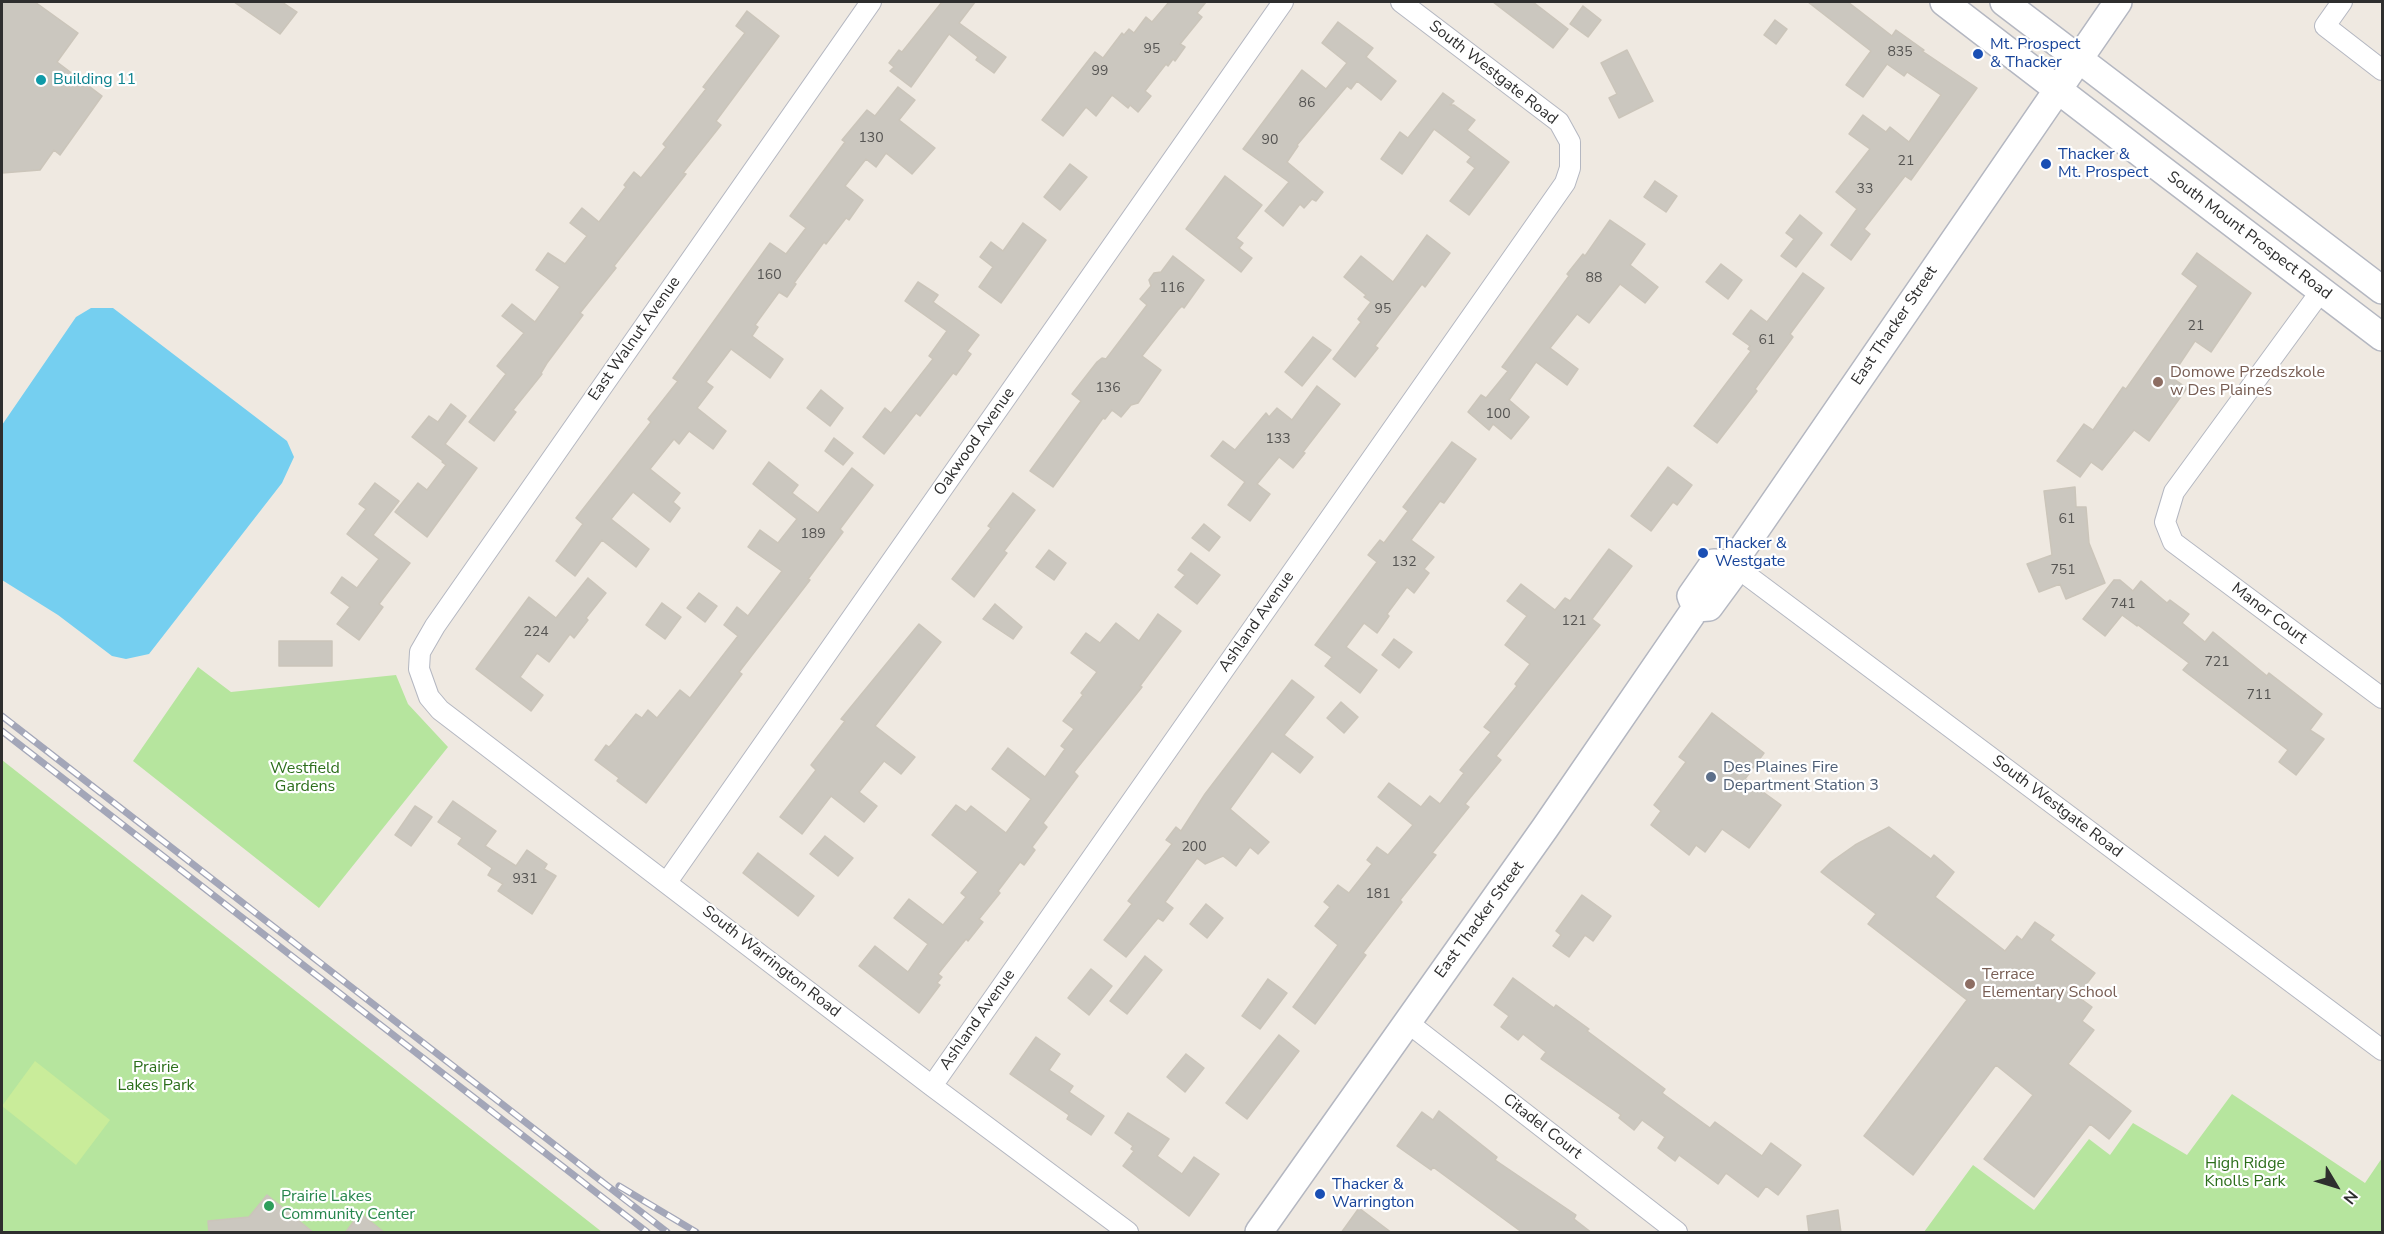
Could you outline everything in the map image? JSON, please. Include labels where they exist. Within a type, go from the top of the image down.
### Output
[{"type":"main road","name":"South Mount Prospect Road","points":[[1944,2],[2382,337]]},
{"type":"main road","points":[[2004,2],[2382,290]]},
{"type":"main road","name":"East Thacker Street","points":[[1261,1232],[1552,819],[1696,608],[1709,607],[1731,577],[1732,564],[2118,2]]},
{"type":"street","name":"East Walnut Avenue","points":[[423,683],[419,669],[420,652],[435,626],[871,2]]},
{"type":"street","name":"Oakwood Avenue","points":[[667,882],[1283,2]]},
{"type":"street","name":"South Westgate Road","points":[[1401,2],[1549,113],[1566,132],[1571,154]]},
{"type":"street","points":[[2342,2],[2325,26],[2382,70]]},
{"type":"street","name":"Ashland Avenue","points":[[932,1086],[1565,183],[1570,168],[1571,154]]},
{"type":"street","name":"Manor Court","points":[[2321,291],[2174,492],[2165,522],[2173,542],[2382,698]]},
{"type":"street","name":"South Westgate Road","points":[[1732,564],[2382,1050]]},
{"type":"street","name":"South Warrington Road","points":[[423,683],[429,696],[440,710],[1128,1233]]},
{"type":"street","name":"Citadel Court","points":[[1407,1022],[1677,1233]]},
{"type":"green space","name":"Westfield Gardens","points":[[198,667],[231,692],[396,675],[408,704],[448,747],[319,908],[133,761]]},
{"type":"green space","name":"Prairie Lakes Park","points":[[2,760],[602,1232],[2,1232]]},
{"type":"green space","points":[[35,1061],[110,1120],[76,1165],[2,1106]]},
{"type":"green space","name":"High Ridge Knolls Park","points":[[2232,1094],[2365,1183],[2382,1158],[2382,1232],[1924,1232],[1973,1165],[2034,1210],[2089,1139],[2110,1155],[2133,1123],[2187,1155]]},
{"type":"water","points":[[91,308],[113,308],[287,441],[294,457],[282,483],[149,654],[126,659],[112,656],[58,615],[2,580],[2,425],[76,317]]},
{"type":"building","name":"Building 11","points":[[2,2],[35,2],[78,33],[57,62],[102,96],[60,155],[54,150],[40,170],[2,173]]},
{"type":"building","points":[[234,2],[282,2],[297,12],[280,34]]},
{"type":"building","points":[[942,2],[975,2],[959,23],[1006,57],[994,73],[976,60],[978,57],[949,34],[911,87],[890,71],[894,67],[889,63],[899,50],[902,52]]},
{"type":"building","points":[[1169,2],[1206,2],[1197,13],[1202,17],[1180,44],[1185,47],[1175,61],[1173,59],[1168,66],[1166,64],[1145,91],[1151,96],[1138,112],[1130,105],[1128,108],[1112,95],[1096,116],[1086,107],[1063,136],[1042,120],[1095,52],[1103,58],[1122,33],[1124,35],[1129,29],[1134,33],[1146,17],[1152,22]]},
{"type":"building","points":[[1493,2],[1533,2],[1568,29],[1553,48]]},
{"type":"building","points":[[1808,2],[1848,2],[1892,36],[1896,30],[1924,50],[1922,51],[1977,88],[1911,180],[1905,176],[1864,229],[1870,234],[1851,260],[1831,245],[1857,209],[1836,192],[1870,149],[1849,134],[1863,115],[1886,132],[1890,127],[1909,142],[1941,95],[1907,72],[1904,76],[1887,64],[1863,97],[1846,85],[1871,51]]},
{"type":"building","points":[[1583,6],[1601,20],[1588,37],[1570,24]]},
{"type":"building","points":[[747,11],[779,36],[716,121],[721,125],[580,313],[583,315],[547,363],[542,374],[513,410],[516,412],[494,441],[469,422],[506,374],[497,366],[524,333],[502,316],[512,304],[535,322],[560,287],[536,270],[548,253],[565,264],[587,236],[570,223],[582,208],[599,222],[626,187],[624,185],[634,172],[641,178],[666,147],[663,144],[706,89],[703,87],[745,33],[736,26]]},
{"type":"building","points":[[1775,20],[1787,29],[1776,44],[1764,35]]},
{"type":"building","points":[[1338,22],[1373,48],[1366,57],[1396,81],[1381,100],[1357,81],[1351,89],[1347,86],[1297,145],[1287,162],[1323,192],[1316,201],[1312,199],[1304,208],[1300,204],[1283,226],[1265,211],[1289,182],[1243,149],[1302,70],[1326,89],[1347,63],[1322,43]]},
{"type":"building","points":[[1627,50],[1653,101],[1619,118],[1609,98],[1617,94],[1601,63]]},
{"type":"building","points":[[898,87],[915,100],[899,120],[935,148],[912,174],[886,153],[876,167],[866,159],[845,186],[863,200],[849,220],[846,218],[826,244],[824,242],[794,283],[796,284],[787,297],[779,292],[755,325],[758,327],[752,336],[783,359],[770,378],[731,349],[706,382],[713,387],[697,408],[726,431],[713,449],[689,431],[679,444],[674,439],[650,469],[680,493],[673,502],[680,508],[670,522],[633,492],[611,519],[649,549],[636,567],[602,540],[575,576],[556,561],[583,524],[576,518],[651,422],[648,419],[678,381],[673,378],[770,243],[786,254],[806,228],[790,216],[845,142],[842,140],[867,110],[875,116]]},
{"type":"building","points":[[1443,93],[1454,101],[1450,105],[1454,105],[1475,120],[1467,130],[1509,162],[1469,215],[1450,201],[1475,168],[1467,162],[1471,157],[1434,129],[1402,174],[1381,159],[1400,132],[1408,138]]},
{"type":"building","points":[[1070,164],[1087,177],[1060,210],[1044,197]]},
{"type":"building","points":[[1225,176],[1262,205],[1236,238],[1243,243],[1239,248],[1252,258],[1241,272],[1186,229]]},
{"type":"building","points":[[1655,181],[1677,196],[1666,212],[1644,197]]},
{"type":"building","points":[[1800,215],[1822,233],[1796,267],[1781,256],[1794,239],[1786,233]]},
{"type":"building","points":[[1610,220],[1645,244],[1630,265],[1658,287],[1645,303],[1620,284],[1589,323],[1577,314],[1550,348],[1578,369],[1567,385],[1536,362],[1509,400],[1529,417],[1511,439],[1493,424],[1489,430],[1468,412],[1481,395],[1486,398],[1508,371],[1502,367],[1569,276],[1567,274],[1583,254],[1585,256]]},
{"type":"building","points":[[1023,223],[1046,240],[1001,303],[979,287],[993,267],[980,257],[991,242],[1003,251]]},
{"type":"building","points":[[1427,235],[1450,253],[1425,287],[1422,284],[1375,346],[1378,348],[1355,377],[1333,359],[1361,322],[1358,319],[1371,302],[1344,277],[1361,256],[1393,282]]},
{"type":"building","points":[[2197,253],[2251,293],[2211,352],[2195,341],[2171,377],[2187,388],[2149,441],[2134,430],[2102,470],[2091,462],[2080,477],[2057,461],[2084,424],[2093,430],[2123,387],[2126,389],[2198,286],[2182,274]]},
{"type":"building","points":[[1173,256],[1204,280],[1184,308],[1182,306],[1178,310],[1142,356],[1161,370],[1138,403],[1131,405],[1121,417],[1112,410],[1105,419],[1103,418],[1053,487],[1030,471],[1081,401],[1072,394],[1097,362],[1102,358],[1106,359],[1147,305],[1140,299],[1151,286],[1149,280],[1154,273],[1161,272]]},
{"type":"building","points":[[1721,264],[1742,280],[1728,299],[1706,282]]},
{"type":"building","points":[[1803,273],[1824,288],[1790,334],[1793,337],[1755,389],[1757,391],[1717,443],[1694,426],[1751,351],[1748,349],[1750,346],[1733,334],[1751,310],[1767,322]]},
{"type":"building","points":[[918,282],[938,295],[933,302],[979,335],[967,351],[971,354],[956,375],[953,373],[920,416],[916,413],[884,454],[863,437],[885,408],[891,413],[933,359],[929,356],[947,331],[905,301]]},
{"type":"building","points":[[1313,337],[1331,350],[1302,386],[1285,372]]},
{"type":"building","points":[[1317,386],[1340,404],[1293,468],[1279,457],[1257,484],[1270,494],[1250,521],[1228,505],[1245,482],[1211,456],[1223,441],[1235,450],[1266,413],[1269,417],[1277,408],[1292,420]]},
{"type":"building","points":[[821,390],[843,408],[830,426],[807,408]]},
{"type":"building","points":[[451,404],[466,416],[445,444],[477,468],[427,537],[395,512],[418,483],[427,490],[446,465],[412,437],[429,416],[438,422]]},
{"type":"building","points":[[834,438],[853,453],[843,465],[825,451]]},
{"type":"building","points":[[1452,442],[1476,459],[1444,503],[1440,501],[1411,540],[1434,557],[1424,569],[1429,573],[1414,593],[1407,587],[1387,614],[1389,616],[1377,633],[1364,623],[1346,647],[1377,670],[1360,693],[1325,666],[1332,657],[1315,645],[1377,562],[1368,555],[1380,540],[1384,543],[1408,511],[1403,507]]},
{"type":"building","points":[[769,462],[798,485],[792,493],[818,513],[852,468],[873,485],[840,529],[843,532],[808,579],[810,580],[739,672],[742,674],[646,803],[617,781],[619,778],[595,760],[606,745],[609,747],[612,744],[636,714],[642,718],[648,710],[657,718],[680,690],[690,698],[738,636],[724,625],[737,607],[748,616],[782,571],[748,547],[760,530],[778,543],[797,519],[753,484]]},
{"type":"building","points":[[1668,467],[1692,485],[1677,505],[1673,502],[1651,531],[1631,516]]},
{"type":"building","points":[[375,483],[399,501],[373,535],[410,563],[379,604],[383,607],[359,640],[337,624],[350,607],[331,593],[342,577],[357,588],[379,559],[347,534],[366,509],[359,504]]},
{"type":"building","points":[[2075,487],[2076,507],[2086,507],[2089,543],[2105,583],[2066,599],[2060,584],[2039,592],[2027,564],[2052,555],[2044,491]]},
{"type":"building","points":[[1013,493],[1035,510],[1004,551],[1007,553],[974,597],[952,579],[991,528],[988,526]]},
{"type":"building","points":[[1204,524],[1220,537],[1209,551],[1192,538]]},
{"type":"building","points":[[1609,549],[1632,566],[1592,619],[1600,625],[1496,756],[1501,760],[1465,804],[1469,807],[1432,853],[1436,855],[1400,900],[1402,902],[1363,953],[1366,955],[1315,1024],[1293,1007],[1338,945],[1315,926],[1330,907],[1324,902],[1338,885],[1349,893],[1372,864],[1367,860],[1377,847],[1388,855],[1413,825],[1378,797],[1389,783],[1421,807],[1430,796],[1440,804],[1464,773],[1460,770],[1491,732],[1484,727],[1517,686],[1515,684],[1530,664],[1505,645],[1527,616],[1507,601],[1521,584],[1555,610],[1565,598],[1570,601]]},
{"type":"building","points":[[1049,550],[1066,563],[1054,580],[1036,567]]},
{"type":"building","points":[[1191,553],[1220,575],[1197,604],[1175,587],[1185,575],[1178,570]]},
{"type":"building","points":[[588,578],[606,593],[586,618],[588,620],[574,638],[570,634],[549,662],[537,653],[520,677],[543,695],[531,711],[476,669],[529,597],[556,618]]},
{"type":"building","points":[[2114,580],[2120,580],[2133,591],[2141,581],[2167,603],[2170,600],[2189,614],[2182,623],[2205,642],[2213,632],[2267,676],[2269,673],[2322,714],[2310,730],[2324,739],[2296,775],[2279,762],[2288,750],[2183,670],[2189,663],[2138,625],[2122,615],[2105,636],[2083,619]]},
{"type":"building","points":[[699,593],[717,606],[705,622],[687,608]]},
{"type":"building","points":[[662,603],[681,617],[665,639],[646,625]]},
{"type":"building","points":[[995,604],[1022,627],[1013,639],[983,619]]},
{"type":"building","points":[[1158,614],[1181,631],[1140,686],[1142,687],[1074,772],[1078,776],[1043,823],[1047,827],[1032,847],[1035,850],[1024,865],[1020,862],[998,891],[1000,893],[979,919],[983,922],[938,974],[942,977],[937,983],[940,985],[919,1013],[859,966],[875,946],[908,972],[928,944],[894,918],[909,899],[943,925],[966,897],[961,893],[978,872],[932,835],[956,805],[966,812],[971,806],[1006,833],[1031,799],[992,769],[1008,748],[1045,777],[1065,749],[1061,746],[1074,729],[1063,721],[1097,672],[1071,653],[1086,633],[1100,643],[1116,623],[1139,641]]},
{"type":"building","points":[[919,624],[941,642],[875,726],[915,757],[901,774],[884,761],[859,792],[877,806],[864,822],[831,796],[802,834],[780,817],[816,770],[811,765],[845,721],[841,719]]},
{"type":"building","points":[[1394,639],[1412,652],[1399,668],[1382,655]]},
{"type":"building","points":[[279,641],[332,641],[332,666],[279,666]]},
{"type":"building","points":[[1292,680],[1314,697],[1284,735],[1313,757],[1300,773],[1272,751],[1230,809],[1269,842],[1258,854],[1250,847],[1236,866],[1223,856],[1205,864],[1197,858],[1165,902],[1173,908],[1163,921],[1158,918],[1126,957],[1104,940],[1132,904],[1128,901],[1172,844],[1166,840],[1176,827],[1181,831],[1205,794]]},
{"type":"building","points":[[1341,702],[1358,717],[1344,733],[1327,718]]},
{"type":"building","name":"Des Plaines Fire Department Station 3","points":[[1712,713],[1764,753],[1745,779],[1781,805],[1749,848],[1722,829],[1705,852],[1696,845],[1689,855],[1651,825],[1661,811],[1654,805],[1686,762],[1679,757]]},
{"type":"building","points":[[453,801],[496,831],[485,846],[516,866],[527,850],[547,864],[544,869],[556,876],[532,914],[498,891],[503,884],[488,875],[492,868],[458,844],[462,838],[438,822]]},
{"type":"building","points":[[415,806],[432,817],[411,846],[395,835]]},
{"type":"building","points":[[1889,827],[1931,859],[1934,855],[1954,872],[1935,897],[2005,951],[2017,936],[2022,940],[2035,922],[2054,935],[2050,940],[2095,973],[2077,996],[2092,1007],[2082,1021],[2094,1030],[2068,1064],[2131,1111],[2109,1139],[2090,1124],[2034,1197],[1984,1159],[2033,1095],[1996,1065],[1913,1175],[1864,1136],[1967,1000],[1868,924],[1876,914],[1821,872],[1855,845]]},
{"type":"building","points":[[825,836],[853,858],[838,876],[810,854]]},
{"type":"building","points":[[758,853],[814,896],[798,916],[743,873]]},
{"type":"building","points":[[1582,895],[1611,916],[1593,941],[1585,935],[1569,957],[1553,946],[1561,935],[1556,931]]},
{"type":"building","points":[[1206,904],[1223,918],[1207,938],[1190,924]]},
{"type":"building","points":[[1145,956],[1162,970],[1127,1014],[1110,1001]]},
{"type":"building","points":[[1091,969],[1112,986],[1089,1015],[1068,998]]},
{"type":"building","points":[[1513,978],[1554,1008],[1556,1005],[1589,1029],[1587,1031],[1665,1089],[1662,1093],[1710,1128],[1715,1122],[1762,1156],[1771,1143],[1801,1165],[1778,1195],[1766,1186],[1758,1197],[1726,1173],[1718,1184],[1679,1155],[1675,1161],[1658,1148],[1665,1137],[1642,1120],[1634,1130],[1619,1118],[1621,1115],[1541,1059],[1546,1052],[1523,1034],[1518,1040],[1501,1027],[1509,1016],[1494,1005]]},
{"type":"building","points":[[1268,979],[1287,993],[1260,1029],[1242,1016]]},
{"type":"building","points":[[1279,1035],[1299,1051],[1247,1119],[1226,1103]]},
{"type":"building","points":[[1036,1037],[1060,1054],[1049,1070],[1073,1086],[1069,1092],[1104,1116],[1091,1135],[1067,1119],[1069,1115],[1010,1074]]},
{"type":"building","points":[[1186,1054],[1204,1068],[1185,1092],[1167,1077]]},
{"type":"building","points":[[1439,1111],[1497,1157],[1495,1160],[1576,1215],[1574,1219],[1592,1233],[1523,1233],[1433,1167],[1431,1170],[1397,1146],[1422,1112],[1433,1120]]},
{"type":"building","points":[[1128,1113],[1169,1139],[1157,1156],[1182,1174],[1194,1157],[1219,1174],[1189,1216],[1123,1166],[1134,1151],[1131,1149],[1133,1146],[1115,1133]]},
{"type":"building","name":"Prairie Lakes Community Center","points":[[267,1195],[314,1233],[209,1233],[208,1221],[249,1217]]},
{"type":"building","points":[[1359,1208],[1392,1233],[1341,1233]]},
{"type":"building","points":[[1838,1210],[1841,1233],[1809,1233],[1807,1216]]},
{"type":"building","name":"Prairie Lakes Community Center","points":[[360,1213],[385,1233],[345,1233]]},
{"type":"railway","points":[[2,716],[667,1232]]},
{"type":"railway","points":[[2,731],[647,1232]]},
{"type":"railway","points":[[619,1186],[696,1232]]},
{"type":"place","name":"Mt. Prospect & Thacker","points":[[1978,54]]},
{"type":"place","name":"Building 11","points":[[41,80]]},
{"type":"place","name":"Thacker & Mt. Prospect","points":[[2046,164]]},
{"type":"place","name":"Domowe Przedszkole w Des Plaines","points":[[2158,382]]},
{"type":"place","name":"Thacker & Westgate","points":[[1703,553]]},
{"type":"place","name":"Des Plaines Fire Department Station 3","points":[[1711,777]]},
{"type":"place","name":"Terrace Elementary School","points":[[1970,984]]},
{"type":"place","name":"Thacker & Warrington","points":[[1320,1194]]},
{"type":"place","name":"Prairie Lakes Community Center","points":[[269,1206]]}]
